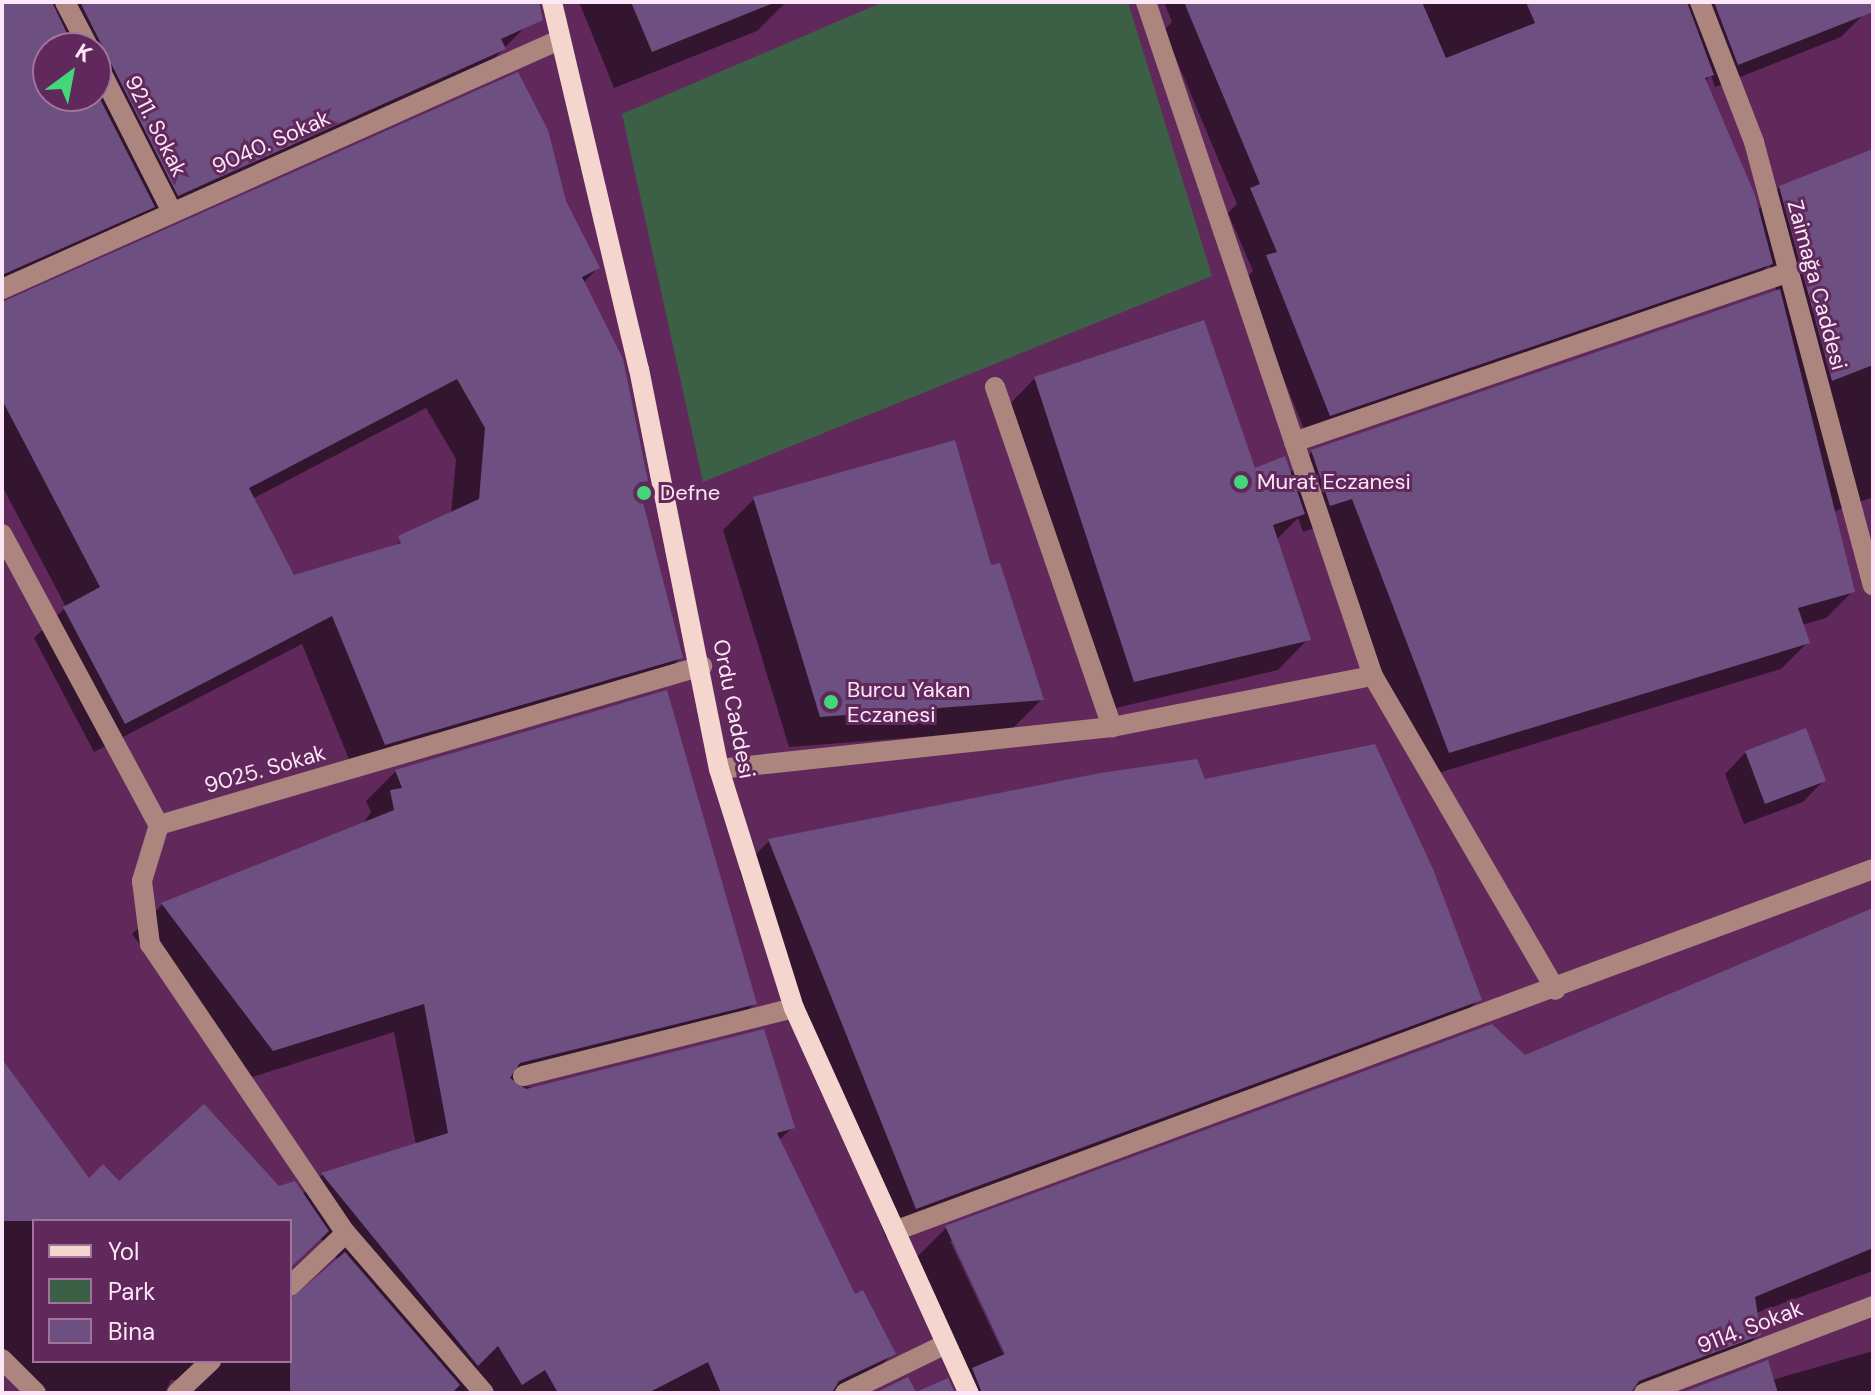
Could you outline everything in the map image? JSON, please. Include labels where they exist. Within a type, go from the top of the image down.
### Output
[{"type":"main road","name":"Ordu Caddesi","points":[[552,2],[702,666],[719,769],[794,1008],[900,1229],[969,1393]]},
{"type":"street","points":[[65,2],[81,32]]},
{"type":"street","points":[[1146,2],[1373,676],[1556,990]]},
{"type":"street","name":"Zaimağa Caddesi","points":[[1700,2],[1754,142],[1873,585]]},
{"type":"street","name":"9040. Sokak","points":[[2,289],[559,40]]},
{"type":"street","name":"9211. Sokak","points":[[112,94],[172,212]]},
{"type":"street","points":[[1294,442],[1789,272]]},
{"type":"street","points":[[995,387],[1112,727]]},
{"type":"street","points":[[2,536],[159,825],[142,881],[150,944],[346,1233],[484,1393]]},
{"type":"street","name":"9025. Sokak","points":[[159,825],[702,666]]},
{"type":"street","points":[[719,769],[1112,727],[1373,676]]},
{"type":"street","points":[[900,1229],[1556,990],[1873,869]]},
{"type":"street","points":[[523,1076],[794,1008]]},
{"type":"street","points":[[292,1284],[346,1233]]},
{"type":"street","name":"9114. Sokak","points":[[1644,1393],[1873,1306]]},
{"type":"street","points":[[845,1393],[946,1344]]},
{"type":"street","points":[[2,1359],[36,1393]]},
{"type":"street","points":[[177,1393],[209,1363]]},
{"type":"green space","points":[[883,2],[1128,2],[1212,276],[703,482],[622,114]]},
{"type":"building","points":[[2,2],[52,2],[66,32],[32,32],[32,112],[107,112],[155,207],[2,275]]},
{"type":"building","points":[[80,2],[539,2],[543,20],[501,39],[506,49],[178,196],[112,65],[112,32],[95,32]]},
{"type":"building","points":[[631,2],[770,2],[771,4],[652,52]]},
{"type":"building","points":[[1184,2],[1422,2],[1446,58],[1535,23],[1526,2],[1687,2],[1714,75],[1705,78],[1755,195],[1773,264],[1330,416],[1266,255],[1277,252],[1250,188],[1260,184]]},
{"type":"building","points":[[1714,2],[1873,2],[1873,12],[1738,65]]},
{"type":"building","points":[[518,72],[548,130],[566,201],[600,268],[582,277],[623,359],[648,481],[638,483],[683,658],[385,745],[332,616],[125,724],[63,607],[100,587],[2,400],[2,302]],"holes":[[[457,379],[485,428],[479,499],[398,536],[401,543],[294,575],[249,488]]]},
{"type":"building","points":[[1873,149],[1873,365],[1832,381],[1779,186]]},
{"type":"building","points":[[1780,289],[1855,592],[1798,608],[1810,643],[1449,753],[1352,499],[1330,506],[1311,450]]},
{"type":"building","points":[[1204,320],[1255,468],[1285,456],[1305,514],[1273,525],[1311,640],[1134,682],[1034,377]]},
{"type":"building","points":[[955,440],[991,565],[1000,563],[1044,700],[820,717],[753,497]]},
{"type":"building","points":[[667,690],[757,1004],[520,1063],[510,1078],[526,1089],[764,1029],[795,1128],[777,1133],[855,1294],[863,1290],[896,1354],[839,1381],[832,1393],[721,1393],[708,1362],[648,1393],[558,1393],[545,1370],[522,1385],[498,1346],[478,1366],[321,1173],[448,1133],[424,1004],[273,1051],[161,903],[394,810],[390,790],[402,788],[395,770]]},
{"type":"building","points":[[1806,728],[1826,781],[1765,804],[1745,751]]},
{"type":"building","points":[[1375,744],[1433,869],[1482,1000],[916,1209],[768,839],[1100,773],[1197,759],[1205,779]]},
{"type":"building","points":[[1873,908],[1873,1248],[1755,1297],[1761,1335],[1639,1381],[1631,1393],[982,1393],[972,1368],[1005,1354],[945,1226],[1492,1024],[1525,1055]]},
{"type":"building","points":[[2,1059],[89,1178],[103,1164],[119,1181],[204,1104],[279,1186],[295,1181],[329,1231],[292,1266],[292,1219],[2,1221]]},
{"type":"building","points":[[345,1252],[460,1385],[452,1393],[290,1393],[292,1297]]},
{"type":"building","points":[[1768,1360],[1778,1393],[1681,1393]]},
{"type":"building","points":[[908,1377],[916,1392],[948,1378],[955,1393],[875,1393]]},
{"type":"place","name":"Murat Eczanesi","points":[[1241,482]]},
{"type":"place","name":"Defne","points":[[644,493]]},
{"type":"place","name":"Burcu Yakan Eczanesi","points":[[831,702]]}]
